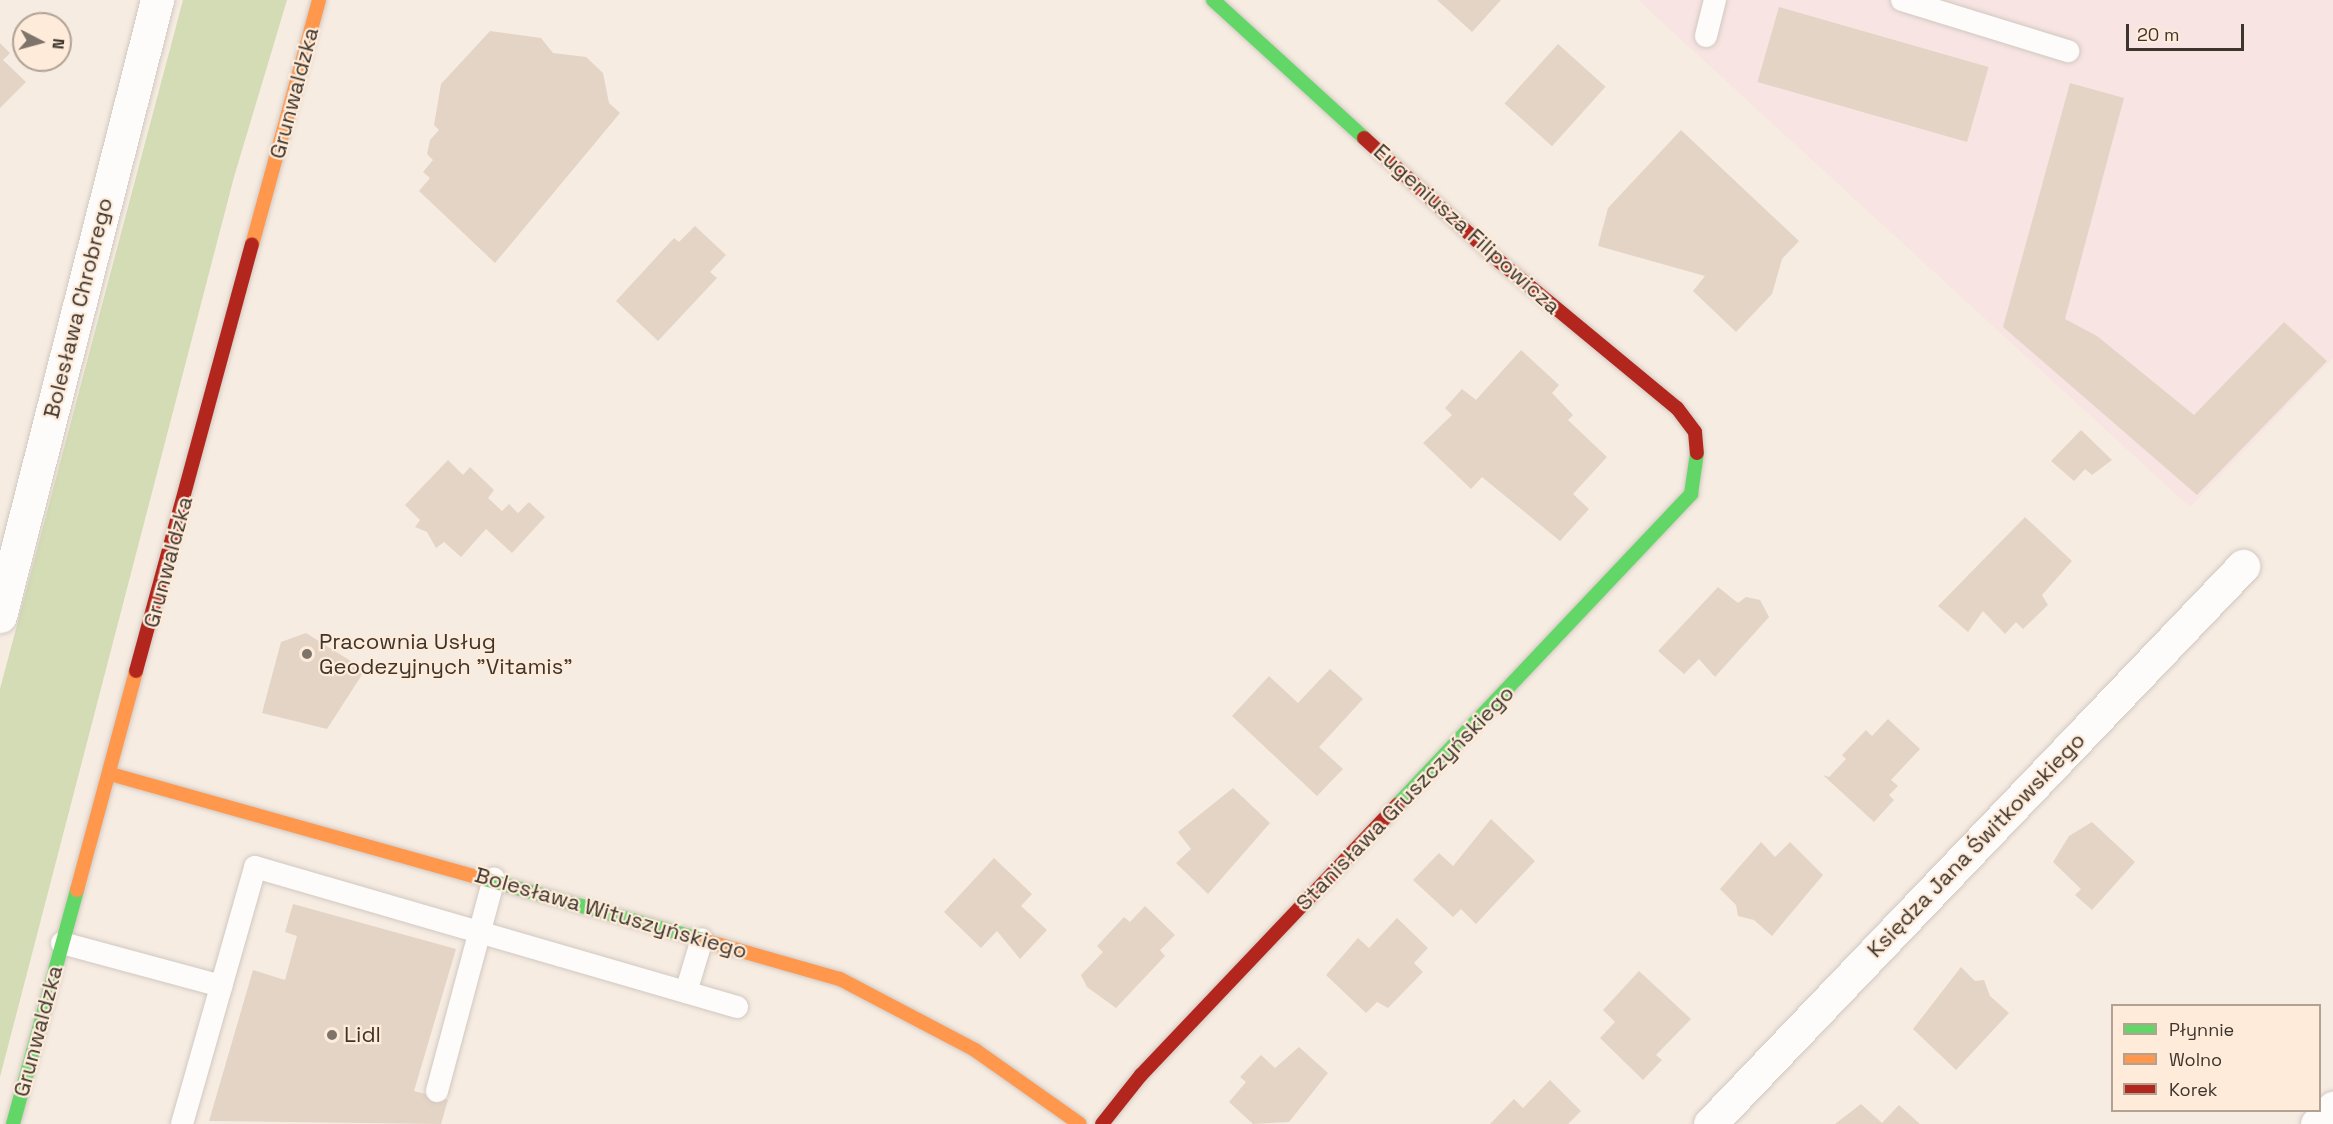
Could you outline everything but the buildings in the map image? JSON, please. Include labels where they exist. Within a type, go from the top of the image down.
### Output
[{"type":"street","name":"Bolesława Chrobrego","points":[[0,616],[158,0]]},
{"type":"street","name":"Grunwaldzka","points":[[13,1124],[320,0]]},
{"type":"street","name":"Eugeniusza Filipowicza","points":[[1213,0],[1499,261],[1677,408],[1695,432],[1699,467]]},
{"type":"street","name":"Stanisława Gruszczyńskiego","points":[[1102,1124],[1141,1075],[1691,494],[1699,467]]},
{"type":"street","name":"Księdza Jana Świtkowskiego","points":[[1710,1124],[2243,566]]},
{"type":"street","name":"Bolesława Wituszyńskiego","points":[[110,774],[494,879],[840,979],[975,1050],[1080,1124]]},
{"type":"street","points":[[2317,1124],[2333,1107]]},
{"type":"lane","points":[[1706,36],[1715,0]]},
{"type":"lane","points":[[1902,0],[2067,51]]},
{"type":"lane","points":[[182,1124],[255,867],[737,1007]]},
{"type":"lane","points":[[437,1091],[494,879]]},
{"type":"lane","points":[[686,992],[702,939]]},
{"type":"lane","points":[[62,943],[221,986]]},
{"type":"shaded area","points":[[1638,0],[2333,0],[2333,358],[2190,507]]},
{"type":"green space","points":[[183,0],[287,0],[234,177],[0,1077],[0,689]]},
{"type":"traffic: fast","points":[[1213,0],[1364,138]]},
{"type":"traffic: fast","points":[[1398,804],[1691,494],[1697,453]]},
{"type":"traffic: fast","points":[[481,878],[703,940]]},
{"type":"traffic: fast","points":[[13,1124],[77,890]]},
{"type":"traffic: slow","points":[[252,245],[319,0]]},
{"type":"traffic: slow","points":[[77,890],[136,671]]},
{"type":"traffic: slow","points":[[110,774],[481,878]]},
{"type":"traffic: slow","points":[[703,940],[840,979],[975,1050],[1080,1124]]},
{"type":"traffic: jam","points":[[1364,138],[1499,261],[1677,408],[1695,432],[1697,453]]},
{"type":"traffic: jam","points":[[136,671],[252,245]]},
{"type":"traffic: jam","points":[[1102,1124],[1141,1075],[1398,804]]},
{"type":"place","name":"Pracownia Usług Geodezyjnych \"Vitamis\"","points":[[307,654]]},
{"type":"place","name":"Lidl","points":[[332,1035]]}]
